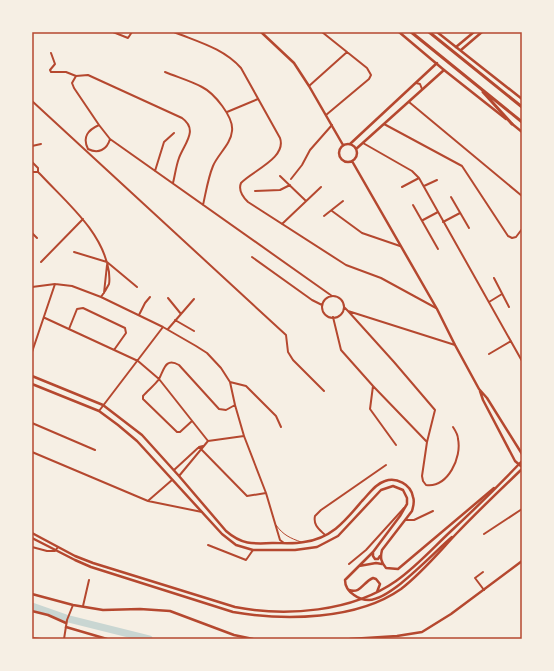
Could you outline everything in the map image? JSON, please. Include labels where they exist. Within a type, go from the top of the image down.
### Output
[{"type":"highway","points":[[411,32],[522,122]]},
{"type":"highway","points":[[429,32],[522,107]]},
{"type":"highway","points":[[472,80],[512,124]]},
{"type":"street","points":[[113,32],[128,38],[132,32]]},
{"type":"street","points":[[174,32],[220,51],[234,61],[241,68],[280,138],[281,146],[278,154],[239,186],[243,198],[346,265],[381,278],[437,309]]},
{"type":"street","points":[[261,32],[294,63],[344,146]]},
{"type":"street","points":[[322,32],[367,68],[371,75],[369,79],[326,115]]},
{"type":"street","points":[[400,32],[444,70],[522,132]]},
{"type":"street","points":[[438,32],[522,99]]},
{"type":"street","points":[[456,47],[474,32]]},
{"type":"street","points":[[461,50],[482,32]]},
{"type":"street","points":[[309,86],[347,52]]},
{"type":"street","points":[[51,53],[54,64],[50,70],[51,72],[66,72],[76,76],[88,75],[186,121],[190,130],[190,135],[179,158],[173,184]]},
{"type":"street","points":[[350,144],[356,149],[357,156],[352,161],[346,162],[341,159],[340,150],[344,146],[350,144],[437,63]]},
{"type":"street","points":[[356,149],[444,70]]},
{"type":"street","points":[[165,72],[208,90],[227,112],[232,124],[232,132],[229,139],[213,166],[203,205]]},
{"type":"street","points":[[76,76],[72,83],[74,88],[110,139],[332,296],[339,298],[344,308],[394,362],[435,410],[427,442],[422,476],[426,485],[432,486],[439,483],[452,469],[458,454],[458,438],[453,427]]},
{"type":"street","points":[[416,83],[422,85],[422,90]]},
{"type":"street","points":[[227,112],[258,99]]},
{"type":"street","points":[[32,101],[286,335],[288,352],[293,360],[324,391]]},
{"type":"street","points":[[409,102],[522,196]]},
{"type":"street","points":[[384,124],[462,166],[508,236],[512,238],[516,237],[522,229]]},
{"type":"street","points":[[86,150],[85,141],[87,133],[99,125]]},
{"type":"street","points":[[291,179],[302,165],[310,150],[332,125]]},
{"type":"street","points":[[155,171],[164,142],[174,132]]},
{"type":"street","points":[[86,150],[97,152],[102,150],[109,143],[110,139]]},
{"type":"street","points":[[363,143],[412,171],[419,178],[522,361]]},
{"type":"street","points":[[32,146],[41,144]]},
{"type":"street","points":[[352,161],[437,309],[454,345],[479,389],[487,398],[522,454]]},
{"type":"street","points":[[32,162],[38,168],[38,172],[96,237],[107,262],[110,279],[109,284],[101,297]]},
{"type":"street","points":[[32,172],[38,172]]},
{"type":"street","points":[[280,176],[306,201]]},
{"type":"street","points":[[402,187],[419,178]]},
{"type":"street","points":[[424,186],[437,180]]},
{"type":"street","points":[[255,191],[280,190],[290,185]]},
{"type":"street","points":[[282,224],[321,187]]},
{"type":"street","points":[[451,197],[469,228]]},
{"type":"street","points":[[324,216],[343,201]]},
{"type":"street","points":[[413,204],[438,249]]},
{"type":"street","points":[[332,211],[362,233],[401,247]]},
{"type":"street","points":[[423,220],[438,212]]},
{"type":"street","points":[[443,222],[460,213]]},
{"type":"street","points":[[41,262],[82,220]]},
{"type":"street","points":[[32,233],[38,238]]},
{"type":"street","points":[[74,252],[107,262],[137,286]]},
{"type":"street","points":[[252,257],[312,300],[322,305]]},
{"type":"street","points":[[104,294],[107,262]]},
{"type":"street","points":[[494,278],[509,307]]},
{"type":"street","points":[[32,287],[55,284],[72,286],[101,297],[139,315],[163,327],[207,353],[230,382],[244,436],[266,493],[280,540],[295,550]]},
{"type":"street","points":[[32,352],[33,346],[45,318],[55,284]]},
{"type":"street","points":[[489,302],[502,294]]},
{"type":"street","points":[[332,296],[324,300],[322,305],[323,311],[327,316],[333,318],[338,316],[344,308]]},
{"type":"street","points":[[139,315],[145,303],[150,298]]},
{"type":"street","points":[[168,298],[181,314]]},
{"type":"street","points":[[168,330],[194,299]]},
{"type":"street","points":[[69,329],[77,309],[80,308],[125,328],[126,333],[114,350]]},
{"type":"street","points":[[348,312],[454,345]]},
{"type":"street","points":[[45,318],[138,361],[159,379],[208,441]]},
{"type":"street","points":[[333,318],[342,350],[373,386],[427,442]]},
{"type":"street","points":[[176,320],[194,331]]},
{"type":"street","points":[[99,411],[163,327]]},
{"type":"street","points":[[489,354],[511,340]]},
{"type":"street","points":[[192,421],[180,432],[177,432],[143,399],[143,396],[159,379],[164,367],[168,364],[174,362],[179,365],[219,409],[226,410],[235,405]]},
{"type":"street","points":[[32,376],[103,405],[142,435],[226,531],[242,542],[250,544],[303,543],[326,536],[333,532],[374,488],[384,481],[399,481],[406,484],[411,490],[414,497],[414,504],[412,511],[382,550],[380,556],[382,564],[386,568],[394,570],[401,568],[502,481]]},
{"type":"street","points":[[230,382],[246,386],[276,416],[281,427]]},
{"type":"street","points":[[32,384],[99,411],[118,425],[137,441],[229,540],[236,545],[253,550],[295,550],[317,547],[338,536],[381,490],[393,486],[403,490],[407,498],[407,504],[400,516],[373,552],[345,580],[346,585],[352,594],[362,600],[369,600],[382,596],[405,581],[456,534]]},
{"type":"street","points":[[373,386],[370,409],[396,445]]},
{"type":"street","points":[[32,538],[55,551],[91,567],[233,612],[257,616],[315,616],[339,613],[366,605],[391,595],[413,579],[522,468],[515,461],[482,400],[479,389]]},
{"type":"street","points":[[32,422],[95,450]]},
{"type":"street","points":[[179,476],[208,441],[244,436]]},
{"type":"street","points":[[174,470],[199,447],[204,446]]},
{"type":"street","points":[[199,447],[247,496],[266,493]]},
{"type":"street","points":[[32,452],[148,501],[202,512]]},
{"type":"street","points":[[32,534],[76,556],[108,568],[217,602],[248,609],[274,611],[313,610],[339,605],[377,592],[396,582],[522,461]]},
{"type":"street","points":[[326,536],[316,525],[314,521],[315,516],[321,510],[386,466]]},
{"type":"street","points":[[148,501],[172,480]]},
{"type":"street","points":[[349,564],[366,550],[407,504]]},
{"type":"street","points":[[484,534],[522,509]]},
{"type":"street","points":[[406,520],[414,520],[433,511]]},
{"type":"street","points":[[279,543],[284,546],[281,550]]},
{"type":"street","points":[[290,548],[291,545],[295,543]]},
{"type":"street","points":[[208,545],[246,560],[253,550]]},
{"type":"street","points":[[32,547],[47,551],[55,551]]},
{"type":"street","points":[[55,551],[58,547]]},
{"type":"street","points":[[373,552],[373,558],[378,559],[380,556]]},
{"type":"street","points":[[350,639],[397,637],[422,632],[451,614],[522,561]]},
{"type":"street","points":[[358,566],[376,563],[382,564]]},
{"type":"street","points":[[483,572],[475,578],[484,590]]},
{"type":"street","points":[[349,590],[358,590],[373,578],[380,584],[377,592]]},
{"type":"street","points":[[83,606],[89,580]]},
{"type":"street","points":[[32,594],[73,605],[103,610],[140,609],[170,611],[234,635],[253,639]]},
{"type":"street","points":[[64,639],[66,623],[73,605]]},
{"type":"street","points":[[32,611],[48,615],[107,639]]},
{"type":"street","points":[[32,638],[41,639]]},
{"type":"lane","points":[[275,523],[283,534],[290,539],[303,543]]},
{"type":"waterway","points":[[32,606],[69,619],[149,639]]}]
